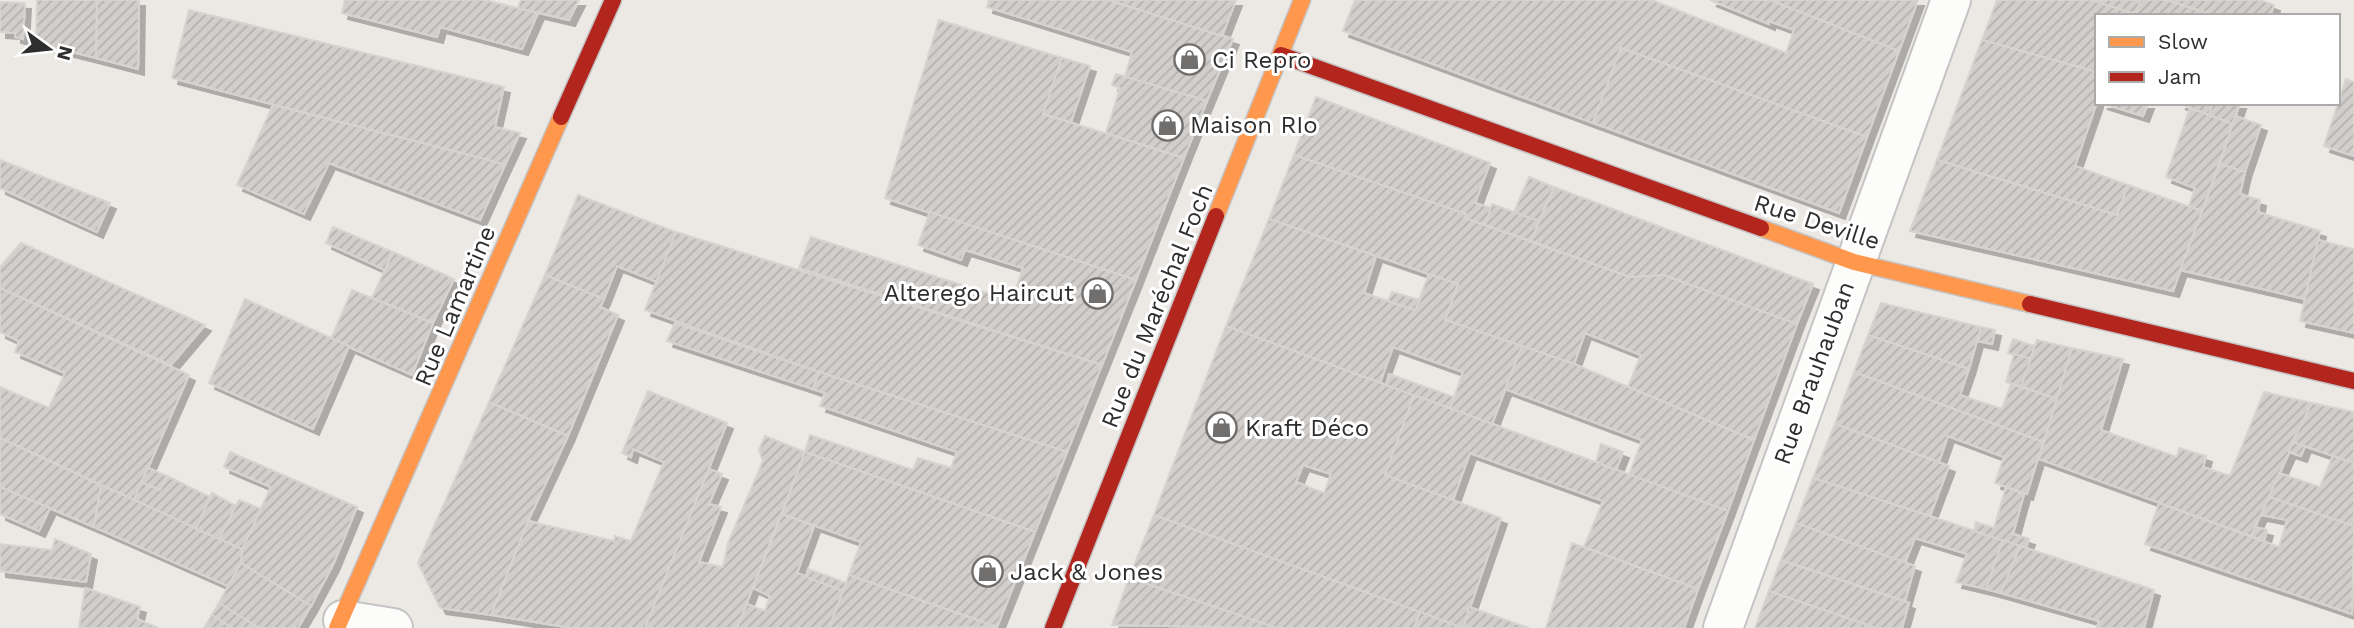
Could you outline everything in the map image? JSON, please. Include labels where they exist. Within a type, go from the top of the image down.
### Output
[{"type":"street","name":"Rue Lamartine","points":[[340,624],[613,0]]},
{"type":"street","name":"Rue du Maréchal Foch","points":[[1053,628],[1302,0]]},
{"type":"street","name":"Rue Brauhauban","points":[[1723,628],[1951,0]]},
{"type":"street","name":"Rue Deville","points":[[1281,55],[1854,262],[2354,381]]},
{"type":"street","points":[[340,624],[393,628]]},
{"type":"building","points":[[37,0],[97,0],[96,58],[36,43]]},
{"type":"building","points":[[97,0],[139,0],[138,69],[96,58]]},
{"type":"building","points":[[345,0],[485,0],[538,13],[522,49],[440,27],[437,37],[342,13]]},
{"type":"building","points":[[521,0],[579,0],[569,20],[518,8]]},
{"type":"building","points":[[989,0],[1108,0],[1233,39],[1207,101],[1125,77],[1132,52],[987,7]]},
{"type":"building","points":[[1108,0],[1236,0],[1222,36]]},
{"type":"building","points":[[1355,0],[1652,0],[1786,53],[1794,30],[1769,21],[1769,24],[1710,0],[1770,0],[1899,51],[1867,137],[1621,48],[1593,123],[1343,31]]},
{"type":"building","points":[[1770,0],[1918,0],[1899,51]]},
{"type":"building","points":[[1997,0],[2091,0],[2136,14],[2095,14],[2095,71],[1982,40]]},
{"type":"building","points":[[2091,0],[2140,0],[2136,14]]},
{"type":"building","points":[[2140,0],[2167,0],[2211,14],[2136,14]]},
{"type":"building","points":[[2167,0],[2260,0],[2274,5],[2271,14],[2211,14]]},
{"type":"building","points":[[0,2],[25,3],[23,39],[15,37],[15,33],[0,32]]},
{"type":"building","points":[[189,10],[504,87],[495,127],[520,133],[505,165],[172,78]]},
{"type":"building","points":[[939,20],[1062,58],[1043,114],[1184,158],[1136,280],[885,198]]},
{"type":"building","points":[[1982,40],[2095,71],[2096,105],[2075,166],[2128,185],[2117,215],[1937,160]]},
{"type":"building","points":[[1621,48],[1867,137],[1839,213],[1593,123]]},
{"type":"building","points":[[1062,58],[1090,66],[1071,122],[1043,114]]},
{"type":"building","points":[[1116,74],[1207,101],[1184,158],[1106,133],[1120,88],[1112,85]]},
{"type":"building","points":[[2346,79],[2354,82],[2354,156],[2324,146],[2337,105],[2340,105]]},
{"type":"building","points":[[1316,97],[1490,163],[1475,203],[1491,208],[1485,225],[1464,218],[1466,214],[1294,155]]},
{"type":"building","points":[[273,105],[505,165],[480,220],[329,163],[304,214],[237,185]]},
{"type":"building","points":[[2107,105],[2147,105],[2143,116]]},
{"type":"building","points":[[2184,105],[2212,105],[2209,115]]},
{"type":"building","points":[[2212,105],[2239,105],[2233,124],[2209,115]]},
{"type":"building","points":[[2190,108],[2233,124],[2202,211],[2189,206],[2195,188],[2166,177]]},
{"type":"building","points":[[2235,116],[2261,125],[2245,172],[2220,164]]},
{"type":"building","points":[[1294,155],[1466,214],[1464,218],[1630,277],[1664,275],[1797,324],[1754,440],[1628,387],[1641,355],[1585,333],[1574,364],[1445,320],[1458,284],[1269,219]]},
{"type":"building","points":[[0,160],[110,203],[97,232],[0,188]]},
{"type":"building","points":[[1937,160],[2117,215],[2128,185],[2202,211],[2173,291],[1910,231]]},
{"type":"building","points":[[2220,164],[2245,172],[2240,194],[2260,200],[2258,212],[2320,231],[2305,299],[2180,270]]},
{"type":"building","points":[[1529,177],[1554,187],[1539,221],[1514,212]]},
{"type":"building","points":[[1554,187],[1813,284],[1797,324],[1664,275],[1630,277],[1531,241]]},
{"type":"building","points":[[578,195],[676,232],[657,282],[617,266],[604,299],[545,275]]},
{"type":"building","points":[[1492,204],[1539,221],[1531,241],[1485,225]]},
{"type":"building","points":[[930,212],[1136,280],[1102,365],[799,268],[811,237],[1012,301],[1023,268],[965,250],[961,260],[918,245]]},
{"type":"building","points":[[1269,219],[1376,256],[1364,293],[1415,310],[1429,274],[1458,284],[1445,320],[1522,346],[1492,424],[1450,409],[1463,372],[1393,347],[1380,383],[1226,326]]},
{"type":"building","points":[[333,227],[393,252],[385,270],[326,243]]},
{"type":"building","points":[[676,232],[1102,365],[1067,452],[819,372],[645,310]]},
{"type":"building","points":[[2318,240],[2354,249],[2354,333],[2300,321]]},
{"type":"building","points":[[21,243],[205,325],[171,365],[0,288],[0,267]]},
{"type":"building","points":[[393,252],[454,279],[433,323],[372,298]]},
{"type":"building","points":[[545,275],[604,299],[600,307],[618,315],[568,436],[489,402]]},
{"type":"building","points":[[0,288],[189,375],[134,500],[0,438],[0,387],[49,408],[65,373],[15,352],[19,341],[0,332]]},
{"type":"building","points":[[352,290],[433,323],[412,375],[331,339]]},
{"type":"building","points":[[1392,292],[1420,300],[1415,310],[1388,301]]},
{"type":"building","points":[[245,299],[349,346],[313,429],[209,383]]},
{"type":"building","points":[[1881,303],[1981,327],[1969,369],[1868,335]]},
{"type":"building","points":[[675,323],[819,372],[813,389],[667,341]]},
{"type":"building","points":[[1226,326],[1414,395],[1385,475],[1501,518],[1463,628],[1154,515]],"holes":[[[1303,465],[1331,474],[1324,493],[1296,482]]]},
{"type":"building","points":[[1981,327],[1995,330],[1992,344],[1978,341]]},
{"type":"building","points":[[1868,335],[1969,369],[1960,395],[2002,409],[2011,384],[2057,399],[2043,442],[1854,372]]},
{"type":"building","points":[[2013,339],[2035,346],[2031,359],[2008,353]]},
{"type":"building","points":[[2037,340],[2072,348],[2057,399],[2021,386]]},
{"type":"building","points":[[1522,346],[1574,364],[1754,440],[1728,511],[1629,475],[1642,440],[1505,389]]},
{"type":"building","points":[[2072,348],[2123,359],[2101,430],[2177,457],[2179,448],[2206,456],[2203,467],[2230,476],[2264,392],[2312,403],[2251,536],[2039,459]]},
{"type":"building","points":[[2014,354],[2031,359],[2021,386],[2006,382]]},
{"type":"building","points":[[819,372],[1067,452],[1035,532],[805,452],[810,435],[913,470],[918,458],[951,468],[957,452],[820,406],[825,393],[813,389]]},
{"type":"building","points":[[1854,372],[2043,442],[2027,494],[1995,483],[2004,457],[1948,436],[1939,462],[1835,424]]},
{"type":"building","points":[[1389,374],[1454,397],[1450,409],[1386,385]]},
{"type":"building","points":[[648,391],[727,423],[645,628],[572,628],[491,615],[528,521],[614,541],[615,536],[631,541],[664,462],[633,449],[631,457],[622,453]]},
{"type":"building","points":[[1414,395],[1728,511],[1698,589],[1584,547],[1603,501],[1470,453],[1453,500],[1385,475]]},
{"type":"building","points":[[489,402],[568,436],[528,521],[491,615],[440,608],[418,563]]},
{"type":"building","points":[[2312,403],[2354,412],[2354,463],[2292,442]]},
{"type":"building","points":[[1835,424],[1949,466],[1930,516],[1813,478]]},
{"type":"building","points":[[765,436],[805,452],[737,628],[645,628],[709,469],[722,474],[709,504],[721,507],[699,562],[723,567],[728,543],[763,461],[759,450]]},
{"type":"building","points":[[0,438],[101,485],[94,527],[0,487]]},
{"type":"building","points":[[2292,442],[2305,446],[2301,456],[2289,452]]},
{"type":"building","points":[[1601,444],[1623,452],[1616,470],[1596,462]]},
{"type":"building","points":[[230,452],[357,507],[333,565],[311,606],[241,563],[242,549],[271,487],[224,467]]},
{"type":"building","points":[[805,452],[1035,532],[997,627],[849,575],[861,542],[782,514]]},
{"type":"building","points":[[2333,456],[2354,463],[2354,526],[2269,497],[2279,473],[2320,487]]},
{"type":"building","points":[[148,468],[167,476],[160,490],[141,482]]},
{"type":"building","points":[[167,476],[210,497],[196,529],[134,500],[141,482],[160,490]]},
{"type":"building","points":[[1813,478],[2003,540],[1986,589],[1956,582],[1967,554],[1915,538],[1905,563],[1796,523]]},
{"type":"building","points":[[101,485],[242,549],[241,563],[228,586],[94,527]]},
{"type":"building","points":[[0,487],[50,508],[39,531],[0,514]]},
{"type":"building","points":[[2006,487],[2024,494],[2013,534],[2029,539],[2026,548],[1974,531],[1976,522],[1994,528]]},
{"type":"building","points":[[212,493],[236,506],[219,539],[196,529]]},
{"type":"building","points":[[2269,497],[2354,526],[2352,614],[2145,544],[2159,503],[2279,547],[2287,520],[2261,515]]},
{"type":"building","points":[[239,500],[261,509],[242,549],[219,539]]},
{"type":"building","points":[[782,514],[814,526],[797,573],[843,591],[829,628],[737,628],[747,604],[765,611],[770,596],[753,588]]},
{"type":"building","points":[[1154,515],[1420,612],[1414,628],[1277,628],[1129,578]]},
{"type":"building","points":[[1796,523],[1915,566],[1905,601],[1781,560]]},
{"type":"building","points":[[2255,527],[2267,530],[2264,541],[2251,536]]},
{"type":"building","points":[[55,539],[91,554],[86,582],[0,571],[0,544],[52,550]]},
{"type":"building","points":[[2003,540],[2020,546],[2001,593],[1986,589]]},
{"type":"building","points":[[1572,543],[1698,589],[1684,628],[1546,628]]},
{"type":"building","points":[[2020,546],[2154,590],[2144,628],[2097,628],[2099,621],[2001,593]]},
{"type":"building","points":[[1781,560],[1909,603],[1902,628],[1876,628],[1769,591]]},
{"type":"building","points":[[241,563],[311,606],[298,628],[259,628],[219,603]]},
{"type":"building","points":[[808,569],[825,575],[822,583],[806,577]]},
{"type":"building","points":[[825,575],[846,583],[843,591],[822,583]]},
{"type":"building","points":[[849,575],[997,627],[829,628]]},
{"type":"building","points":[[1129,578],[1277,628],[1112,625]]},
{"type":"building","points":[[85,588],[140,607],[137,619],[158,628],[79,628]]},
{"type":"building","points":[[1769,591],[1876,628],[1755,628]]},
{"type":"building","points":[[219,603],[259,628],[232,628],[212,615]]},
{"type":"building","points":[[1469,607],[1529,628],[1464,628]]},
{"type":"building","points":[[1420,612],[1463,628],[1414,628]]},
{"type":"building","points":[[212,615],[232,628],[204,628]]},
{"type":"traffic: slow","points":[[1216,216],[1302,0]]},
{"type":"traffic: slow","points":[[337,628],[561,117]]},
{"type":"traffic: slow","points":[[1761,228],[1854,262],[2030,304]]},
{"type":"traffic: jam","points":[[561,117],[613,0]]},
{"type":"traffic: jam","points":[[1281,55],[1761,228]]},
{"type":"traffic: jam","points":[[1053,628],[1216,216]]},
{"type":"traffic: jam","points":[[2030,304],[2354,381]]},
{"type":"place","name":"Ci Repro","points":[[1189,60]]},
{"type":"place","name":"Maison RIo","points":[[1167,125]]},
{"type":"place","name":"Alterego Haircut","points":[[1097,293]]},
{"type":"place","name":"Kraft Déco","points":[[1222,428]]},
{"type":"place","name":"Jack & Jones","points":[[987,572]]}]
